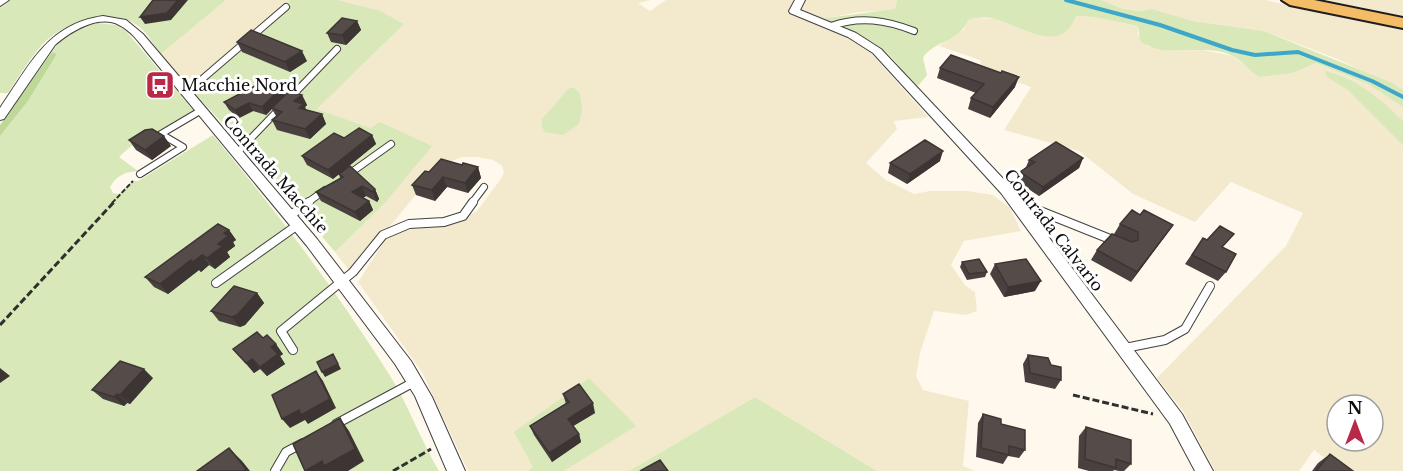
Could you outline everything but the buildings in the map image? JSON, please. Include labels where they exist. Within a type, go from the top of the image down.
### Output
[{"type":"main road","points":[[1290,0],[1403,23]]},
{"type":"street","points":[[0,3],[4,0]]},
{"type":"street","name":"Contrada Calvario","points":[[800,0],[794,11],[852,35],[877,51],[1006,190],[1176,419],[1204,471]]},
{"type":"street","name":"Contrada Macchie","points":[[0,116],[51,43],[77,25],[93,21],[124,22],[157,57],[200,111],[295,219],[343,280],[416,381],[456,471]]},
{"type":"lane","points":[[186,93],[286,7]]},
{"type":"lane","points":[[831,26],[840,22],[873,19],[890,21],[914,31]]},
{"type":"lane","points":[[237,153],[337,49]]},
{"type":"lane","points":[[140,174],[183,147],[161,134],[200,111]]},
{"type":"lane","points":[[345,176],[391,144]]},
{"type":"lane","points":[[216,283],[336,183]]},
{"type":"lane","points":[[293,350],[281,331],[353,272],[383,235],[409,224],[444,222],[463,216],[484,187]]},
{"type":"lane","points":[[1022,212],[1040,211],[1127,246]]},
{"type":"lane","points":[[1125,348],[1164,340],[1185,329],[1210,286]]},
{"type":"lane","points":[[326,430],[416,381]]},
{"type":"lane","points":[[275,471],[286,452],[316,435]]},
{"type":"path","points":[[0,325],[140,174]]},
{"type":"path","points":[[1073,395],[1176,419]]},
{"type":"path","points":[[393,471],[442,442]]},
{"type":"shaded area","points":[[226,0],[290,0],[188,86],[161,54]]},
{"type":"shaded area","points":[[338,0],[651,0],[638,3],[650,11],[666,0],[897,0],[895,9],[826,18],[821,27],[847,37],[870,52],[928,117],[894,121],[897,129],[866,163],[886,180],[914,194],[930,191],[967,191],[993,195],[1010,208],[1021,231],[964,241],[951,265],[965,285],[975,292],[977,311],[966,315],[934,311],[920,353],[916,376],[923,390],[969,401],[963,466],[975,471],[877,471],[755,397],[629,471],[564,471],[635,426],[528,471],[468,471],[422,372],[358,282],[387,237],[399,229],[457,221],[477,211],[504,173],[502,166],[493,160],[462,157],[449,162],[429,179],[351,273],[335,252],[384,204],[371,128],[317,109],[404,24],[381,11]]},
{"type":"shaded area","points":[[1101,0],[1266,0],[1283,4],[1284,0],[1403,0],[1403,90],[1335,58],[1264,31],[1193,21],[1152,9],[1138,11],[1123,9]]},
{"type":"shaded area","points":[[1076,16],[1094,17],[1138,26],[1138,35],[1147,46],[1174,51],[1203,50],[1233,56],[1259,77],[1293,73],[1316,63],[1368,84],[1403,107],[1403,471],[1341,471],[1314,450],[1299,471],[1215,471],[1183,411],[1157,378],[1286,246],[1303,213],[1231,182],[1195,222],[1133,194],[1079,151],[1004,130],[1031,87],[983,70],[980,60],[939,46],[964,29],[967,20],[976,18],[997,19],[1036,33],[1071,25]]},
{"type":"green space","points":[[0,0],[226,0],[161,54],[144,31],[119,18],[105,17],[76,23],[50,38],[40,47],[8,93],[0,93]]},
{"type":"green space","points":[[290,0],[338,0],[381,11],[404,24],[317,109],[371,128],[380,122],[432,146],[384,204],[335,252],[273,178],[188,86]]},
{"type":"green space","points":[[897,0],[1101,0],[1123,9],[1138,11],[1152,9],[1193,21],[1264,31],[1390,82],[1403,90],[1403,107],[1368,84],[1316,63],[1293,73],[1259,77],[1236,58],[1222,52],[1162,50],[1140,41],[1138,26],[1094,17],[1076,16],[1066,31],[1051,36],[1031,32],[995,19],[968,20],[964,28],[952,38],[927,52],[923,58],[927,75],[918,86],[877,45],[824,21],[826,18],[895,9]]},
{"type":"green space","points":[[97,23],[116,25],[125,30],[194,111],[130,147],[119,157],[138,171],[125,173],[119,177],[110,187],[113,193],[119,194],[132,181],[138,181],[213,135],[305,252],[369,343],[396,385],[439,471],[0,471],[0,136],[28,101],[57,54],[52,52],[56,46],[71,33]]},
{"type":"green space","points":[[52,52],[57,54],[28,101],[0,136],[0,125]]},
{"type":"green space","points":[[1325,71],[1358,84],[1403,121],[1403,145],[1348,90],[1327,77]]},
{"type":"green space","points":[[569,88],[574,88],[580,93],[582,111],[579,124],[563,135],[545,132],[542,119]]},
{"type":"green space","points":[[589,378],[636,426],[564,471],[528,471],[533,467],[514,432]]},
{"type":"green space","points":[[755,397],[877,471],[629,471]]},
{"type":"waterway","points":[[1066,0],[1160,25],[1232,50],[1255,55],[1298,52],[1372,81],[1403,97]]},
{"type":"place","name":"Macchie Nord","points":[[160,85]]}]
